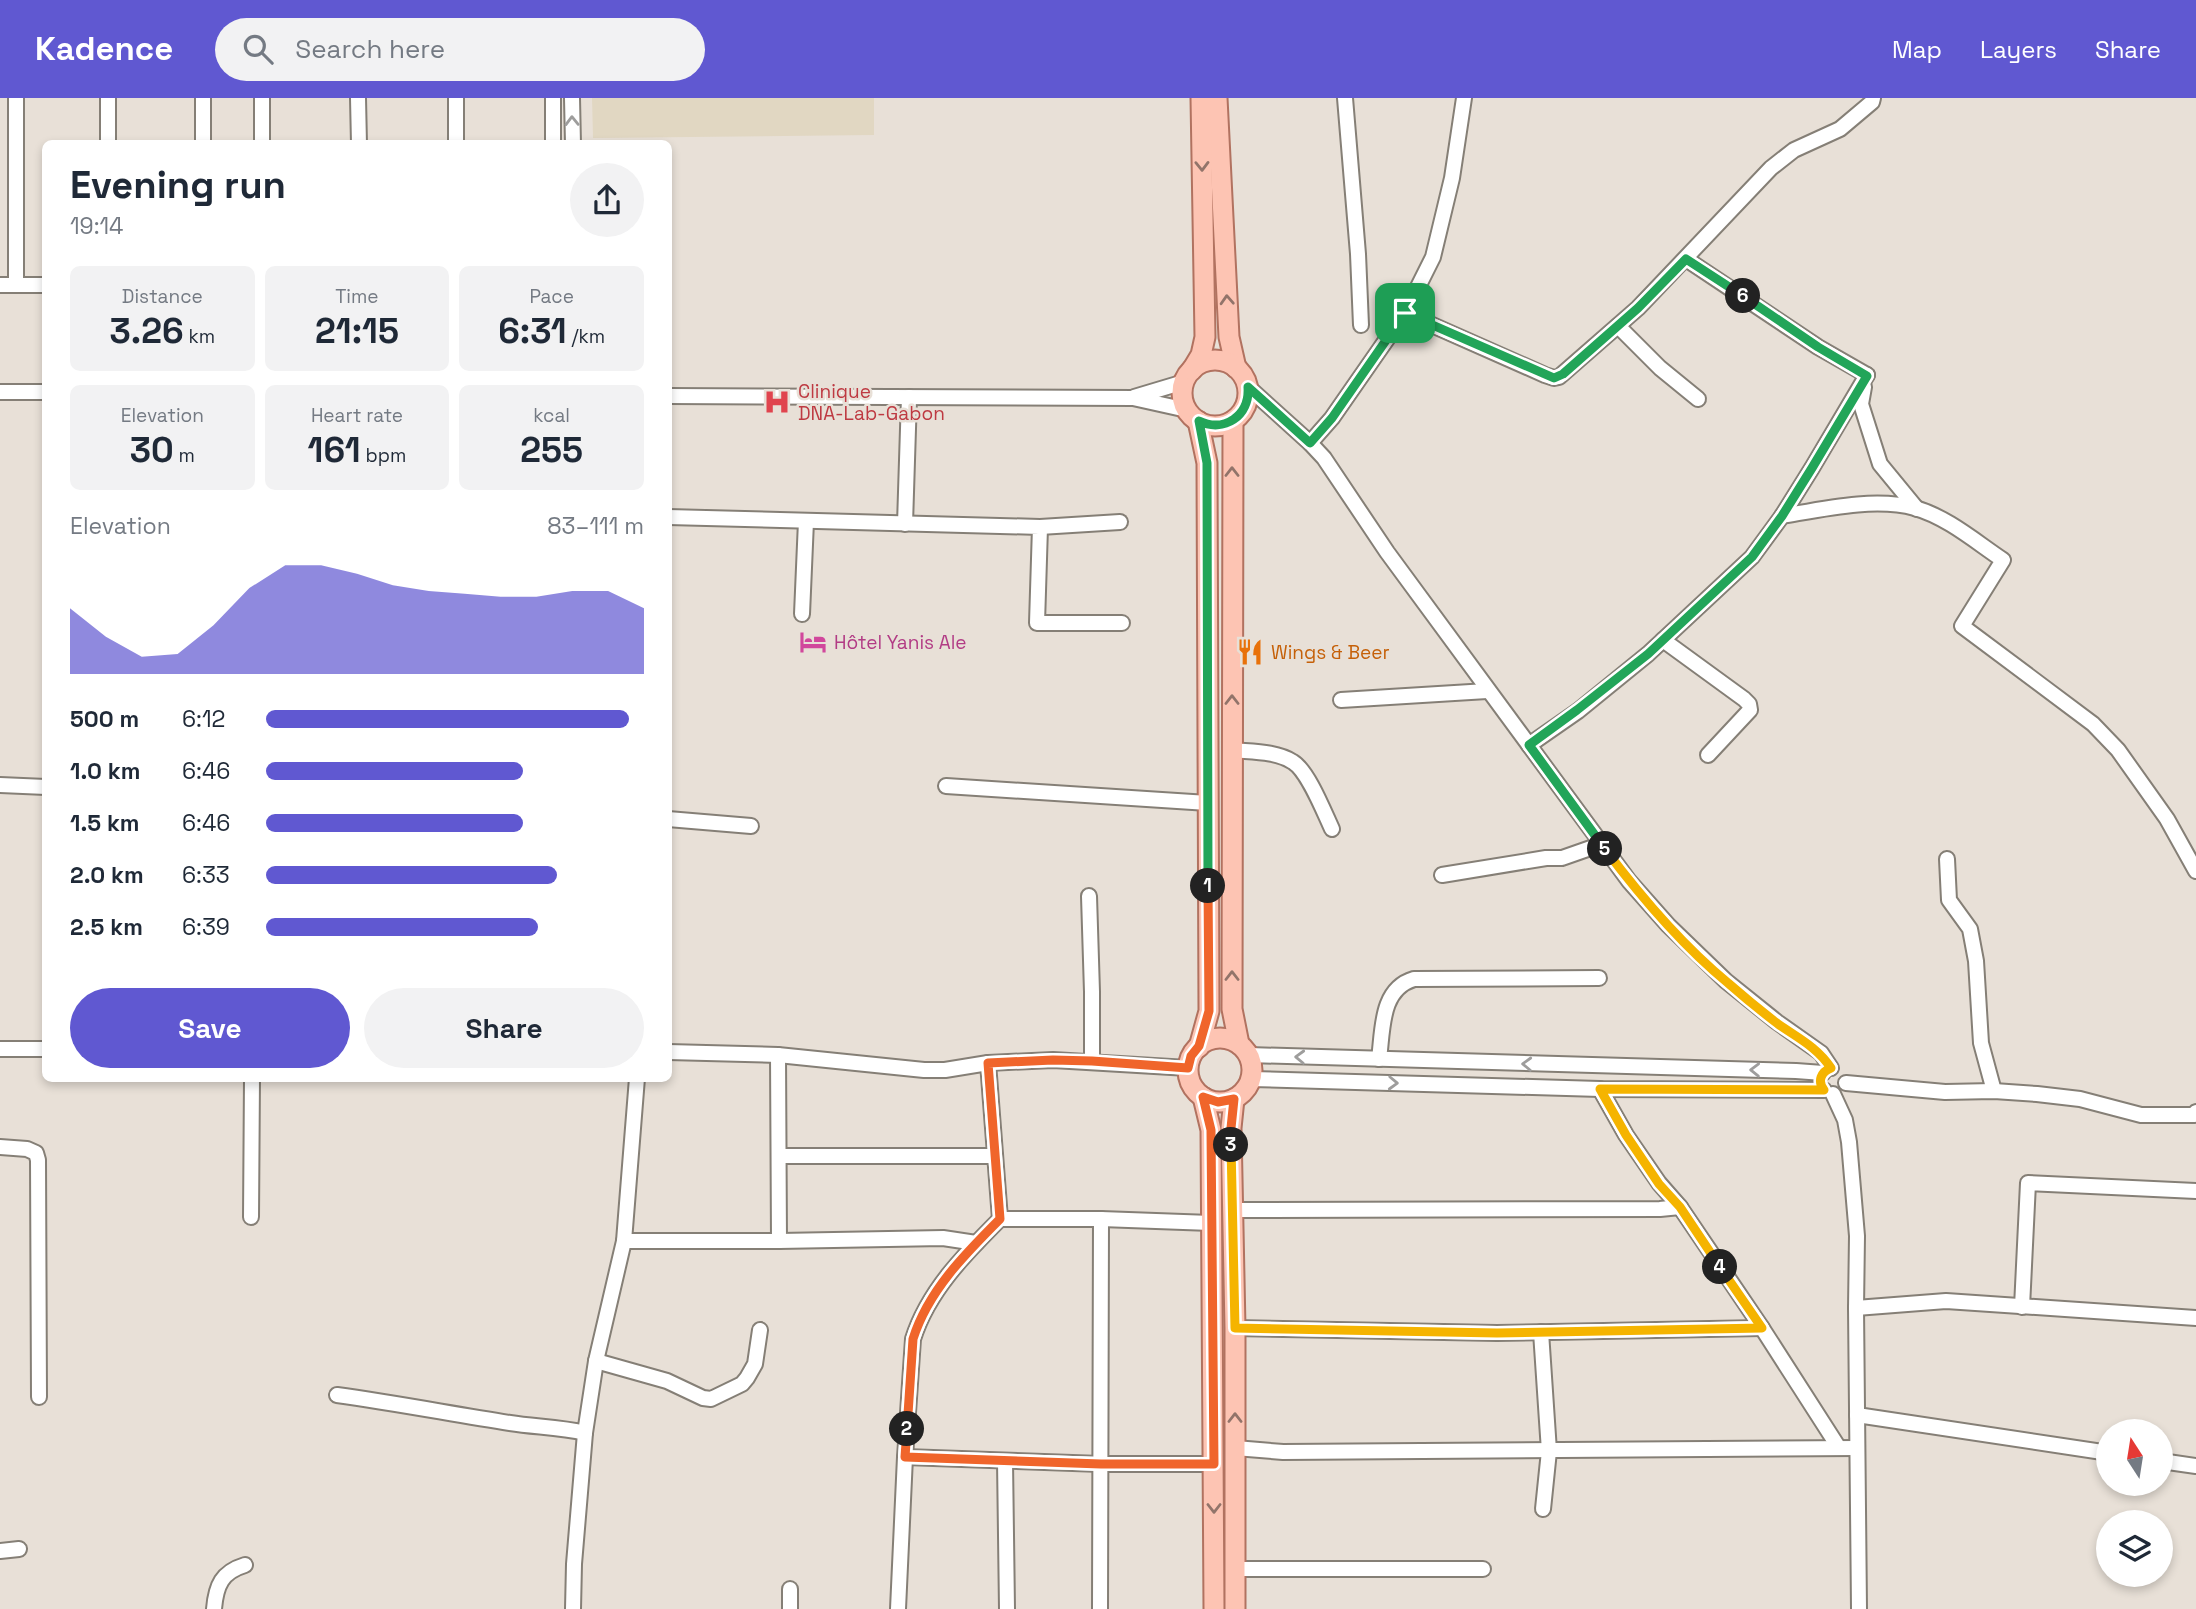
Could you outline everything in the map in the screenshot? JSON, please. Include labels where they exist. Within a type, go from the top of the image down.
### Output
[{"type":"main road","points":[[1199,1046],[1209,1011],[1207,463],[1193,416],[1182,396],[1188,376],[1201,355],[1205,337],[1201,98]]},
{"type":"main road","points":[[1217,98],[1229,337],[1236,368]]},
{"type":"main road","points":[[1188,376],[1205,362],[1215,360],[1236,368],[1248,387],[1245,406],[1233,421],[1216,426],[1193,416]]},
{"type":"main road","points":[[1233,421],[1233,1009],[1244,1050],[1253,1067],[1251,1079],[1243,1093],[1234,1099],[1218,1102],[1203,1097],[1191,1085],[1188,1068],[1191,1056],[1199,1046],[1218,1038],[1229,1040],[1244,1050]]},
{"type":"main road","points":[[1203,1097],[1211,1130],[1214,1609]]},
{"type":"main road","points":[[1234,1099],[1231,1128],[1235,1328],[1235,1609]]},
{"type":"street","points":[[16,98],[16,285]]},
{"type":"street","points":[[108,98],[108,140]]},
{"type":"street","points":[[203,98],[203,140]]},
{"type":"street","points":[[262,98],[262,140]]},
{"type":"street","points":[[358,98],[359,140]]},
{"type":"street","points":[[443,98],[456,98],[456,140]]},
{"type":"street","points":[[553,98],[553,140]]},
{"type":"street","points":[[572,98],[573,140]]},
{"type":"street","points":[[1345,98],[1361,325]]},
{"type":"street","points":[[1310,443],[1332,418],[1405,313],[1433,257],[1452,178],[1464,98]]},
{"type":"street","points":[[1405,313],[1554,378],[1563,374],[1618,326],[1686,259],[1771,169],[1794,150],[1840,129],[1872,102],[1873,98]]},
{"type":"street","points":[[1686,259],[1818,347],[1867,376]]},
{"type":"street","points":[[0,285],[42,285]]},
{"type":"street","points":[[1618,326],[1660,368],[1698,399]]},
{"type":"street","points":[[1133,398],[1188,376]]},
{"type":"street","points":[[1867,376],[1861,404],[1880,464],[1917,509]]},
{"type":"street","points":[[1529,745],[1663,640],[1752,557],[1782,516],[1867,376]]},
{"type":"street","points":[[1248,387],[1324,458],[1387,552],[1487,691],[1629,881],[1668,925],[1726,982],[1777,1023],[1821,1053],[1827,1071]]},
{"type":"street","points":[[0,392],[42,392]]},
{"type":"street","points":[[672,396],[1133,398],[1193,416]]},
{"type":"street","points":[[905,524],[909,397]]},
{"type":"street","points":[[1782,516],[1882,504],[1917,509],[1941,520],[2003,560],[1962,626],[2093,724],[2118,750],[2167,819],[2196,871]]},
{"type":"street","points":[[672,517],[1040,527],[1120,522]]},
{"type":"street","points":[[802,614],[806,521]]},
{"type":"street","points":[[1040,527],[1037,623],[1122,623]]},
{"type":"street","points":[[1663,640],[1749,704],[1750,710],[1708,755]]},
{"type":"street","points":[[1341,700],[1487,691]]},
{"type":"street","points":[[1232,750],[1268,754],[1294,762],[1312,786],[1332,829]]},
{"type":"street","points":[[0,785],[42,787]]},
{"type":"street","points":[[946,786],[1208,803]]},
{"type":"street","points":[[672,819],[751,826]]},
{"type":"street","points":[[1442,875],[1546,858],[1562,858],[1602,844]]},
{"type":"street","points":[[1947,859],[1949,900],[1970,929],[1976,961],[1981,1043],[1994,1091]]},
{"type":"street","points":[[1089,896],[1093,992],[1092,1061]]},
{"type":"street","points":[[1379,1059],[1390,995],[1405,982],[1414,979],[1599,978]]},
{"type":"street","points":[[0,1049],[42,1049]]},
{"type":"street","points":[[1244,1050],[1379,1059],[1827,1071],[1836,1068],[1844,1073],[1846,1083],[1842,1091],[1828,1092],[1600,1089],[1251,1079]]},
{"type":"street","points":[[672,1052],[778,1055],[944,1070],[988,1063],[1053,1060],[1188,1068]]},
{"type":"street","points":[[778,1055],[779,1241]]},
{"type":"street","points":[[988,1063],[1000,1219]]},
{"type":"street","points":[[1827,1071],[1820,1082],[1844,1120],[1851,1162],[1857,1236],[1859,1609]]},
{"type":"street","points":[[251,1217],[252,1082]]},
{"type":"street","points":[[573,1609],[585,1433],[596,1361],[624,1241],[637,1082]]},
{"type":"street","points":[[1846,1083],[1945,1092],[1994,1091],[2080,1099],[2141,1115],[2195,1114]]},
{"type":"street","points":[[1600,1089],[1626,1135],[1659,1184],[1680,1207],[1839,1448]]},
{"type":"street","points":[[0,1147],[27,1149],[36,1153],[38,1160],[39,1398]]},
{"type":"street","points":[[779,1156],[995,1156]]},
{"type":"street","points":[[2022,1307],[2028,1183],[2196,1191]]},
{"type":"street","points":[[1233,1210],[1680,1207]]},
{"type":"street","points":[[898,1609],[913,1339],[917,1325],[938,1288],[975,1243],[1000,1219],[1211,1223]]},
{"type":"street","points":[[1100,1609],[1101,1219]]},
{"type":"street","points":[[624,1241],[943,1238],[975,1243]]},
{"type":"street","points":[[1856,1308],[1946,1301],[2196,1318]]},
{"type":"street","points":[[1235,1328],[1541,1332],[1762,1328]]},
{"type":"street","points":[[596,1361],[667,1381],[703,1398],[711,1399],[742,1384],[747,1378],[755,1364],[760,1330]]},
{"type":"street","points":[[1541,1332],[1549,1451],[1543,1509]]},
{"type":"street","points":[[337,1395],[512,1424],[562,1428],[585,1433]]},
{"type":"street","points":[[1857,1415],[2096,1451]]},
{"type":"street","points":[[1235,1448],[1283,1452],[1857,1448]]},
{"type":"street","points":[[905,1457],[1101,1464],[1214,1464]]},
{"type":"street","points":[[1005,1461],[1007,1609]]},
{"type":"street","points":[[2174,1463],[2196,1466]]},
{"type":"street","points":[[0,1551],[19,1549]]},
{"type":"street","points":[[214,1609],[222,1579],[228,1572],[246,1565]]},
{"type":"street","points":[[1235,1569],[1483,1569]]},
{"type":"street","points":[[790,1589],[790,1609]]},
{"type":"shaded area","points":[[592,98],[874,98],[874,135],[593,138]]},
{"type":"place","name":"Clinique DNA-Lab-Gabon","points":[[777,402]]},
{"type":"place","name":"Hôtel Yanis Ale","points":[[813,642]]},
{"type":"place","name":"Wings & Beer","points":[[1250,652]]},
{"type":"route","points":[[1686,259],[1818,347],[1867,376],[1782,516],[1752,557],[1648,654],[1529,745],[1629,881],[1668,925],[1726,982],[1777,1023],[1821,1053],[1831,1068],[1821,1077],[1821,1087],[1824,1090],[1600,1089],[1626,1135],[1659,1184],[1680,1207],[1762,1328],[1497,1333],[1235,1328],[1231,1128],[1234,1099],[1218,1102],[1203,1097],[1211,1130],[1214,1464],[1101,1464],[905,1457],[913,1339],[917,1325],[938,1288],[975,1243],[1000,1219],[988,1063],[1053,1060],[1188,1068],[1191,1056],[1199,1046],[1209,1011],[1207,463],[1199,421],[1216,426],[1233,421],[1245,406],[1248,387],[1310,443],[1332,418],[1405,313],[1554,378],[1559,377],[1638,308],[1686,259]]}]
